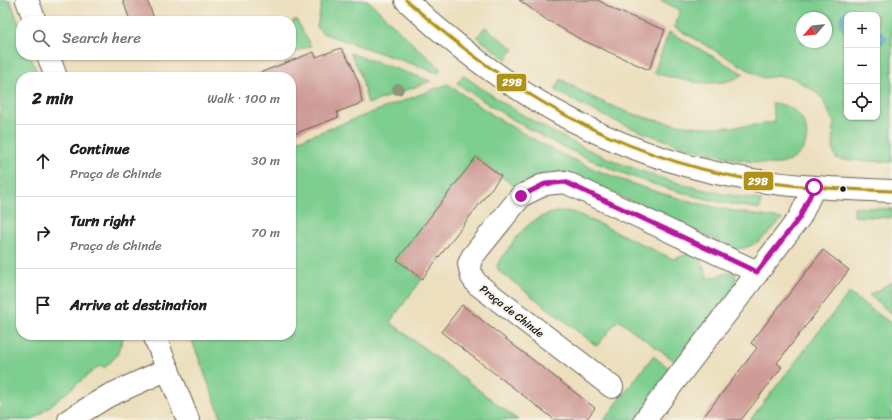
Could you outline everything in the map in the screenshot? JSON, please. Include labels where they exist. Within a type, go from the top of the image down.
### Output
[{"type":"street","points":[[27,0],[33,16]]},
{"type":"street","points":[[406,0],[434,26],[488,70],[527,96],[568,119],[611,139],[655,156],[700,169],[746,179],[814,187],[892,191]]},
{"type":"street","points":[[50,60],[54,72]]},
{"type":"street","name":"Praça de Chinde","points":[[612,387],[477,284],[472,277],[469,264],[472,257],[521,196],[545,184],[565,182],[757,272]]},
{"type":"street","points":[[644,420],[800,217],[814,187]]},
{"type":"street","points":[[156,340],[188,420]]},
{"type":"street","points":[[70,420],[108,396],[168,369]]},
{"type":"green space","points":[[0,0],[10,0],[16,16],[16,60],[32,60],[37,72],[16,72],[16,340],[122,340],[117,355],[106,367],[99,366],[33,420],[0,420]]},
{"type":"green space","points":[[322,0],[368,0],[441,69],[438,73],[322,33],[317,27]]},
{"type":"green space","points":[[660,0],[892,0],[892,162],[842,160],[836,158],[833,151],[834,123],[823,100],[815,91],[793,78],[780,76],[763,78],[674,27],[680,10]]},
{"type":"green space","points":[[296,19],[311,46],[296,51]]},
{"type":"green space","points":[[485,27],[514,49],[506,59],[477,37]]},
{"type":"green space","points":[[669,32],[744,74],[723,82],[711,83],[687,81],[654,73]]},
{"type":"green space","points":[[350,53],[431,81],[368,104],[360,72]]},
{"type":"green space","points":[[463,75],[531,120],[604,157],[681,184],[761,200],[760,209],[719,202],[679,192],[639,179],[601,164],[527,128],[492,106],[457,83]]},
{"type":"green space","points":[[561,79],[586,94],[611,106],[664,122],[691,126],[746,126],[775,122],[772,103],[785,106],[795,112],[802,120],[806,130],[806,140],[803,149],[795,157],[781,164],[754,162],[703,151],[677,144],[626,126],[577,103],[555,90]]},
{"type":"green space","points":[[448,84],[487,111],[526,135],[565,156],[606,174],[647,189],[690,201],[782,219],[761,240],[749,246],[734,249],[567,172],[540,175],[515,187],[476,157],[397,260],[422,279],[390,322],[518,420],[222,420],[192,340],[296,340],[296,141]]},
{"type":"green space","points":[[854,207],[892,209],[892,218],[854,216]]},
{"type":"green space","points":[[565,211],[576,213],[673,259],[692,253],[699,255],[708,279],[734,271],[738,287],[679,364],[618,320],[597,346],[499,271],[497,266],[499,261],[526,227],[542,216]]},
{"type":"green space","points":[[892,282],[892,314],[869,295]]},
{"type":"green space","points":[[849,293],[892,324],[892,420],[750,420]]},
{"type":"green space","points":[[653,356],[674,372],[637,420],[604,420]]},
{"type":"water","points":[[859,9],[864,12],[845,12],[847,10]]},
{"type":"water","points":[[844,13],[844,30],[841,26],[841,16]]},
{"type":"water","points":[[880,31],[887,38],[880,43]]},
{"type":"building","points":[[123,0],[147,0],[153,16],[128,16]]},
{"type":"building","points":[[519,0],[598,0],[615,10],[665,30],[649,70],[580,39],[547,20]]},
{"type":"building","points":[[341,48],[351,64],[359,84],[362,103],[337,112],[339,117],[296,133],[296,72],[262,72],[314,52],[316,57]]},
{"type":"building","points":[[476,157],[501,176],[422,279],[397,260]]},
{"type":"building","points":[[823,250],[849,270],[777,363],[782,367],[741,420],[701,420],[757,348],[751,343]]},
{"type":"building","points":[[462,305],[595,408],[586,420],[555,420],[441,332]]},
{"type":"transit line","name":"29B","points":[[406,0],[444,33],[483,63],[523,90],[564,114],[606,135],[651,153],[697,168],[765,182],[820,188],[892,191]]},
{"type":"route","points":[[521,196],[545,184],[565,182],[757,272],[800,217],[814,187]]}]
